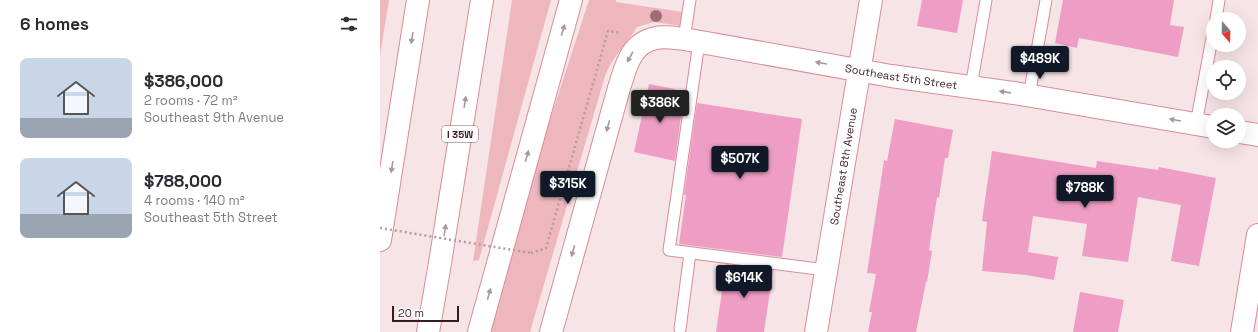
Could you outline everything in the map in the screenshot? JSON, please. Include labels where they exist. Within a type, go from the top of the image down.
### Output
[{"type":"main road","points":[[380,240],[418,0]]},
{"type":"main road","name":"I 35W","points":[[428,332],[482,0]]},
{"type":"main road","points":[[479,332],[571,0]]},
{"type":"main road","name":"Southeast 8th Avenue","points":[[816,332],[871,0]]},
{"type":"main road","name":"Southeast 5th Street","points":[[551,332],[629,56],[640,44],[656,38],[692,40],[891,76],[1029,96],[1205,126]]},
{"type":"main road","points":[[1246,133],[1258,135]]},
{"type":"main road","points":[[1242,332],[1258,235]]},
{"type":"lane","points":[[690,0],[692,40],[669,250],[826,270]]},
{"type":"lane","points":[[971,87],[986,0]]},
{"type":"lane","points":[[1029,96],[1046,0]]},
{"type":"lane","points":[[1217,12],[1219,0]]},
{"type":"lane","points":[[1205,126],[1211,52]]},
{"type":"lane","points":[[680,329],[690,252]]},
{"type":"path","points":[[380,228],[532,253]]},
{"type":"shaded area","points":[[380,0],[389,0],[380,55]]},
{"type":"shaded area","points":[[512,0],[551,0],[479,260],[473,261]]},
{"type":"shaded area","points":[[589,0],[616,0],[616,2],[683,12],[681,26],[654,22],[637,27],[608,69],[530,332],[487,332],[535,166]]},
{"type":"building","points":[[922,0],[963,0],[957,33],[917,26]]},
{"type":"building","points":[[1063,0],[1174,0],[1170,25],[1184,27],[1178,57],[1079,38],[1077,48],[1055,43]]},
{"type":"building","points":[[649,84],[675,89],[673,100],[683,101],[675,161],[634,152]]},
{"type":"building","points":[[697,103],[802,119],[782,257],[679,244],[686,195],[684,195]]},
{"type":"building","points":[[895,119],[953,130],[948,158],[945,158],[939,198],[937,197],[929,250],[932,251],[916,332],[868,332],[872,312],[869,312],[876,274],[867,273],[884,160],[887,161]]},
{"type":"building","points":[[992,151],[1096,168],[1097,161],[1158,170],[1159,167],[1216,178],[1199,266],[1171,261],[1181,205],[1138,197],[1128,262],[1082,256],[1087,224],[1033,216],[1028,252],[1058,257],[1054,280],[1026,275],[982,271],[987,222],[982,221]]},
{"type":"building","points":[[726,264],[773,270],[764,332],[716,332]]},
{"type":"building","points":[[1080,292],[1124,300],[1118,332],[1073,332]]}]
